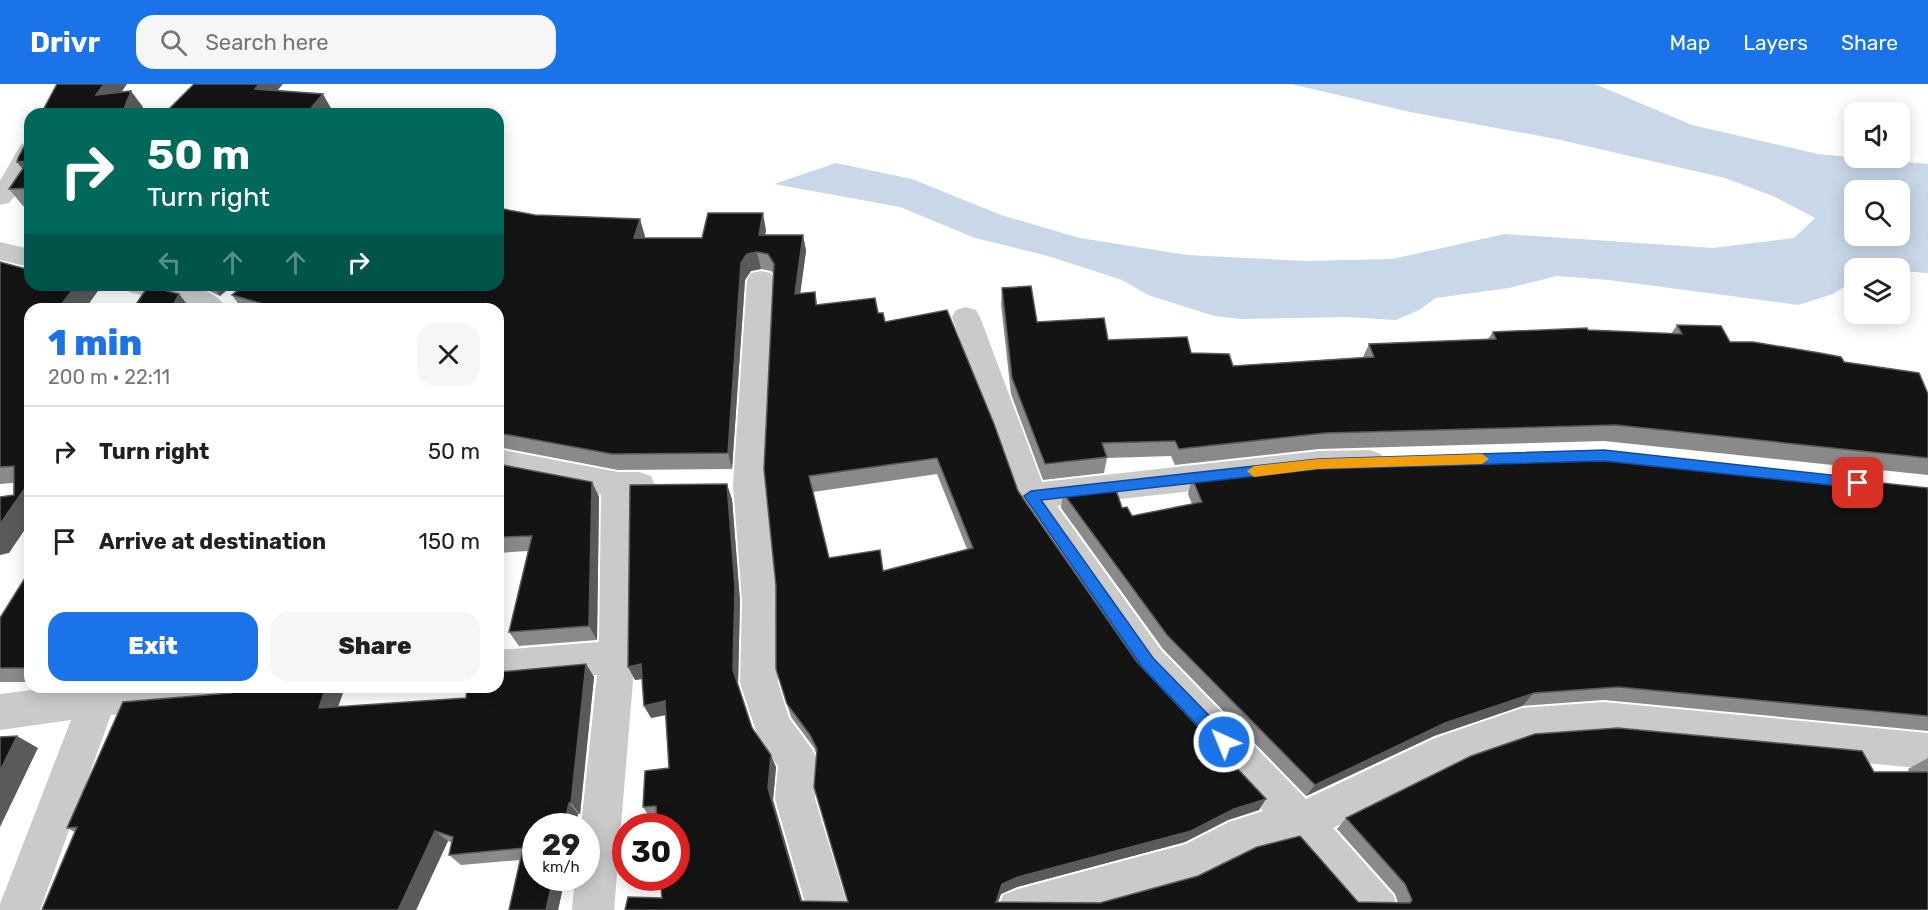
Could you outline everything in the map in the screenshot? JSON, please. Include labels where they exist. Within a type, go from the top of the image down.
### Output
[{"type":"street","points":[[0,197],[16,178],[24,161]]},
{"type":"street","points":[[0,251],[24,257]]},
{"type":"street","points":[[761,280],[737,484],[760,601],[759,683],[773,727],[798,762],[795,799],[828,910]]},
{"type":"street","points":[[164,291],[211,303]]},
{"type":"street","points":[[966,316],[1031,496],[1148,663],[1301,822],[1378,910]]},
{"type":"street","points":[[1031,496],[1318,464],[1402,462]]},
{"type":"street","points":[[504,463],[618,485],[665,485]]},
{"type":"street","points":[[593,910],[617,657],[618,485]]},
{"type":"street","points":[[504,666],[617,657]]},
{"type":"street","points":[[0,712],[100,693]]},
{"type":"street","points":[[19,910],[100,693]]},
{"type":"street","points":[[1018,910],[1192,863],[1243,836],[1301,822],[1449,751],[1522,726],[1604,720],[1928,751]]},
{"type":"water","points":[[1291,84],[1595,84],[1692,125],[1818,154],[1844,156],[1844,168],[1910,168],[1910,162],[1928,164],[1928,273],[1910,272],[1910,258],[1844,258],[1844,287],[1833,294],[1798,305],[1609,280],[1557,276],[1509,288],[1436,298],[1419,310],[1396,320],[1346,317],[1241,319],[1214,316],[1148,295],[1122,280],[1048,256],[975,238],[900,207],[774,184],[836,163],[912,179],[1001,215],[1080,238],[1187,255],[1306,261],[1392,259],[1505,234],[1713,248],[1794,238],[1815,218],[1773,196],[1725,178],[1556,139],[1410,112]]},
{"type":"building","points":[[57,84],[104,84],[96,95],[131,91],[124,108],[44,108]]},
{"type":"building","points":[[194,84],[259,84],[255,89],[323,94],[311,108],[170,108]]},
{"type":"building","points":[[24,146],[24,161],[17,162]]},
{"type":"building","points":[[24,167],[24,188],[9,189]]},
{"type":"building","points":[[504,209],[535,215],[640,219],[634,238],[702,238],[708,213],[763,213],[759,235],[803,235],[795,294],[815,292],[816,305],[875,298],[878,313],[883,313],[885,322],[947,310],[994,424],[1018,491],[1137,662],[1266,799],[1234,809],[1191,831],[1018,877],[1002,884],[996,902],[1100,903],[1198,876],[1257,847],[1300,836],[1358,902],[1410,903],[1412,900],[1405,884],[1346,818],[1471,756],[1535,734],[1618,728],[1862,751],[1874,772],[1928,772],[1928,910],[625,910],[628,897],[662,898],[661,891],[690,891],[690,813],[656,813],[656,806],[643,807],[645,771],[669,768],[665,701],[644,706],[641,664],[628,667],[630,485],[727,484],[735,587],[733,670],[752,728],[771,755],[768,788],[801,901],[848,902],[814,787],[817,749],[810,735],[787,704],[776,669],[776,586],[764,469],[774,264],[768,254],[757,252],[747,254],[741,263],[728,453],[612,454],[504,434],[504,303],[260,303],[232,295],[237,291],[504,291]],"holes":[[[937,458],[973,548],[883,571],[880,550],[829,558],[809,476]]]},
{"type":"building","points":[[0,262],[24,268],[24,291],[72,291],[62,303],[24,303],[24,490],[0,524],[0,497],[14,495],[14,466],[0,467]]},
{"type":"building","points":[[1031,286],[1037,322],[1104,318],[1108,340],[1187,337],[1191,353],[1229,354],[1233,366],[1374,357],[1369,344],[1496,339],[1493,332],[1587,328],[1588,330],[1682,334],[1677,325],[1721,326],[1730,342],[1753,342],[1841,357],[1844,362],[1919,373],[1928,394],[1928,458],[1616,425],[1326,433],[1179,449],[1175,441],[1102,443],[1107,457],[1045,464],[1012,378],[1002,288]]},
{"type":"building","points":[[145,291],[167,291],[179,294],[174,303],[137,303]]},
{"type":"building","points":[[1616,454],[1928,488],[1928,716],[1618,687],[1534,693],[1445,723],[1315,785],[1167,635],[1063,493],[1115,487],[1122,508],[1127,507],[1132,516],[1202,502],[1192,478],[1326,464]]},
{"type":"building","points":[[504,465],[592,482],[589,626],[509,632],[532,536],[504,537]]},
{"type":"building","points":[[24,580],[24,668],[0,668],[0,618]]},
{"type":"building","points":[[586,664],[571,803],[569,803],[567,813],[522,813],[522,848],[449,855],[453,837],[435,831],[398,910],[42,910],[77,827],[67,828],[123,702],[231,693],[324,693],[319,708],[466,698],[466,693],[504,693],[504,672]]},
{"type":"building","points":[[17,736],[0,771],[0,737]]},
{"type":"building","points":[[522,852],[522,891],[550,891],[546,910],[509,910]]},
{"type":"slow traffic","points":[[1254,471],[1318,464],[1482,459]]},
{"type":"route","points":[[1224,742],[1148,663],[1031,496],[1318,464],[1604,455],[1858,483]]}]
